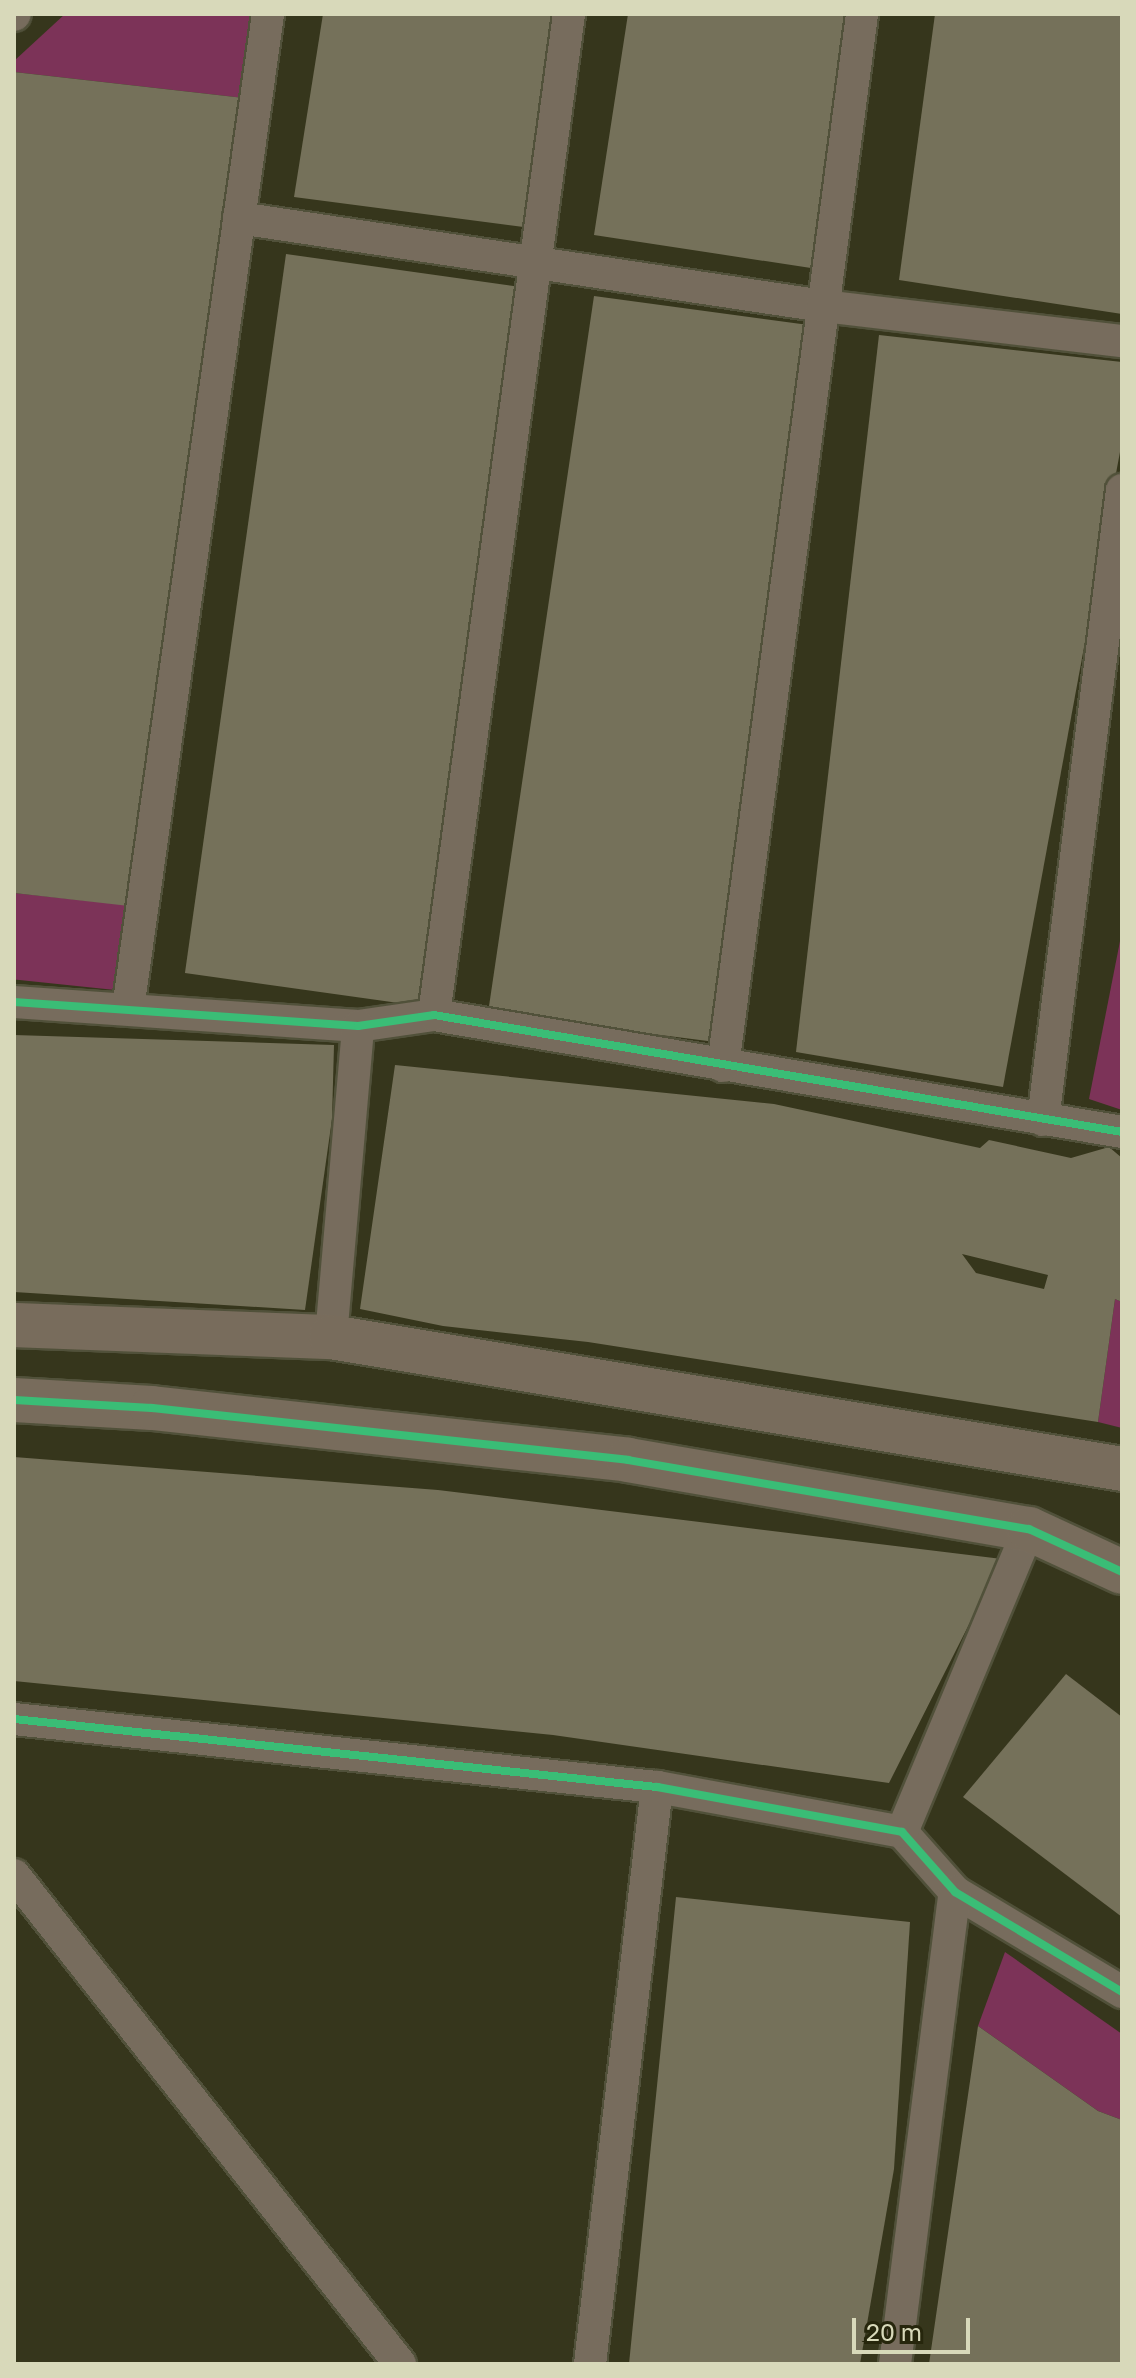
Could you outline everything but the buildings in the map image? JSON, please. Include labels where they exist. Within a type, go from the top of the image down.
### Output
[{"type":"street","points":[[128,1009],[268,14]]},
{"type":"street","points":[[434,1015],[569,14]]},
{"type":"street","points":[[723,1066],[862,14]]},
{"type":"street","points":[[239,218],[535,260],[823,306],[1122,341]]},
{"type":"street","points":[[1043,1120],[1122,490]]},
{"type":"street","points":[[14,1002],[358,1026],[434,1015],[1122,1132]]},
{"type":"street","points":[[331,1337],[358,1026]]},
{"type":"street","points":[[14,1325],[331,1337],[1122,1469]]},
{"type":"street","points":[[14,1400],[152,1408],[628,1460],[1029,1529],[1122,1572]]},
{"type":"street","points":[[902,1832],[1029,1529]]},
{"type":"street","points":[[14,1719],[657,1787],[902,1832],[955,1892],[1122,1992]]},
{"type":"street","points":[[590,2364],[657,1787]]},
{"type":"street","points":[[14,1875],[400,2364]]},
{"type":"street","points":[[895,2364],[955,1892]]},
{"type":"shaded area","points":[[65,14],[259,14],[244,98],[14,72],[14,61]]},
{"type":"shaded area","points":[[14,893],[138,906],[129,992],[14,979]]},
{"type":"shaded area","points":[[1122,931],[1122,1110],[1089,1099]]},
{"type":"shaded area","points":[[1115,1299],[1122,1302],[1122,1428],[1098,1422]]},
{"type":"shaded area","points":[[1005,1952],[1122,2034],[1122,2120],[1098,2111],[978,2026]]},
{"type":"cycle path","points":[[14,1002],[358,1026],[434,1015],[1122,1132]]},
{"type":"cycle path","points":[[14,1400],[152,1408],[628,1460],[1029,1529],[1122,1572]]},
{"type":"cycle path","points":[[14,1719],[657,1787],[902,1832],[955,1892],[1122,1992]]}]
